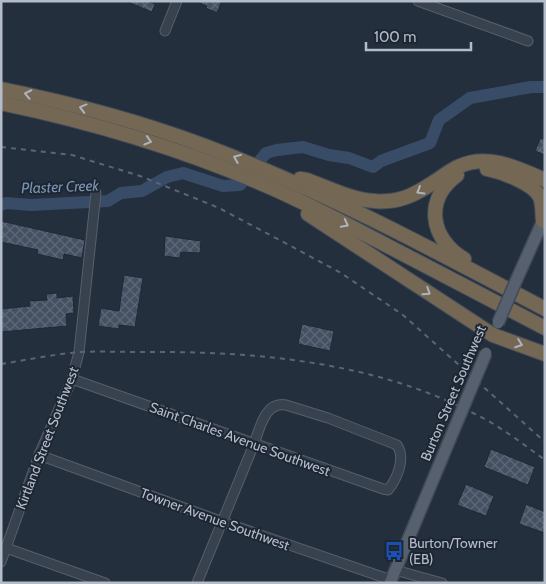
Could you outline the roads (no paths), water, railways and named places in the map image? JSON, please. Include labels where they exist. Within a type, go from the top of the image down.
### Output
[{"type":"highway","points":[[1,89],[160,144],[268,186],[545,328]]},
{"type":"highway","points":[[1,103],[107,114],[226,154],[363,216],[545,309]]},
{"type":"highway","points":[[282,178],[307,180],[354,198],[382,202],[412,195],[453,169],[474,162],[494,162],[508,165],[545,180]]},
{"type":"highway","points":[[482,276],[473,264],[447,246],[437,230],[435,218],[437,203],[442,190],[449,181],[460,173],[477,168],[493,170],[509,176],[535,189],[541,201],[544,219]]},
{"type":"highway","points":[[268,186],[386,266],[496,329],[545,354]]},
{"type":"main road","name":"Burton Street Southwest","points":[[392,578],[516,281],[544,219]]},
{"type":"street","points":[[165,31],[177,1]]},
{"type":"street","points":[[418,1],[528,41]]},
{"type":"street","name":"Kirtland Street Southwest","points":[[1,562],[39,455],[72,379],[79,352],[96,193]]},
{"type":"street","name":"Saint Charles Avenue Southwest","points":[[72,379],[254,444],[383,489],[388,490],[393,484],[402,459],[401,451],[397,446],[328,418],[280,404],[267,412],[254,444]]},
{"type":"street","points":[[197,583],[254,444]]},
{"type":"street","name":"Towner Avenue Southwest","points":[[39,455],[222,522],[392,578],[442,583]]},
{"type":"street","points":[[6,548],[105,583]]},
{"type":"waterway","name":"Plaster Creek","points":[[1,205],[6,203],[31,205],[108,201],[121,193],[142,191],[167,177],[183,173],[223,186],[240,185],[266,153],[303,147],[329,155],[349,158],[373,167],[381,161],[430,143],[439,120],[470,98],[531,87],[545,87]]},
{"type":"railway","points":[[1,147],[72,155],[140,176],[219,208],[341,273],[403,315],[545,442]]},
{"type":"railway","points":[[1,364],[80,352],[226,354],[312,363],[396,382],[436,396],[493,424],[545,460]]},
{"type":"place","name":"Burton/Towner (EB)","points":[[394,551]]}]
